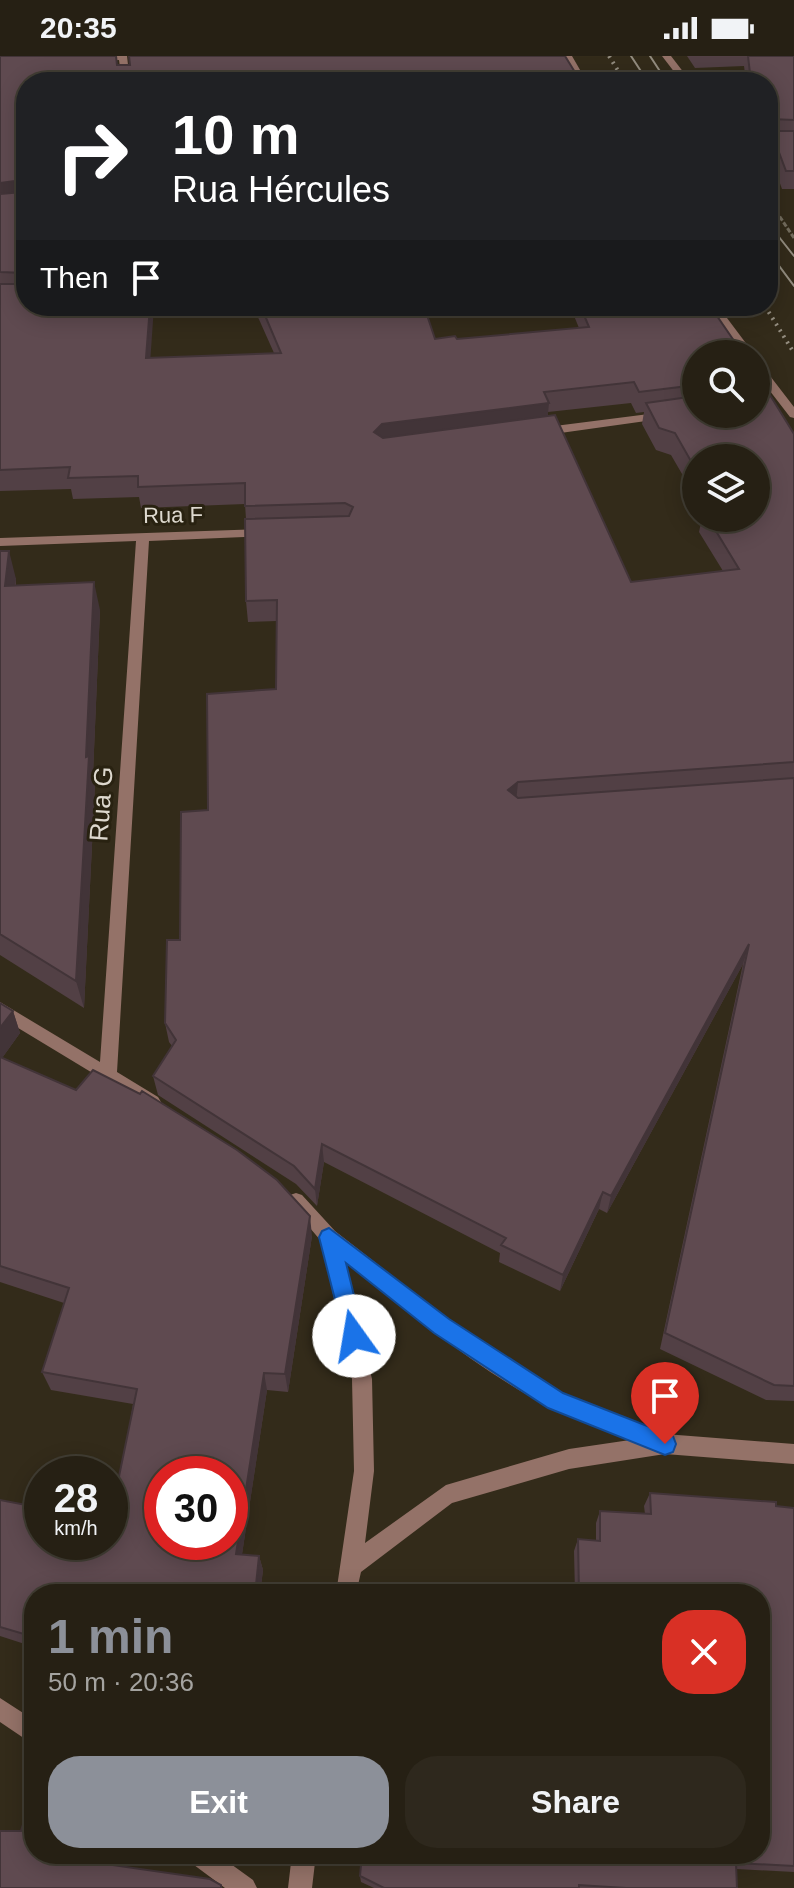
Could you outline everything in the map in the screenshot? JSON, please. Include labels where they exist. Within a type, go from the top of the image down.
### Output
[{"type":"street","points":[[666,56],[679,72]]},
{"type":"street","points":[[82,59],[123,57],[125,72]]},
{"type":"street","points":[[720,316],[738,340]]},
{"type":"street","points":[[770,391],[775,400],[794,415]]},
{"type":"street","points":[[524,434],[682,413]]},
{"type":"street","name":"Rua F","points":[[0,542],[284,533]]},
{"type":"street","name":"Rua G","points":[[108,1075],[143,536]]},
{"type":"street","points":[[0,1009],[172,1115]]},
{"type":"street","points":[[288,1192],[329,1237],[442,1326],[556,1400],[665,1444]]},
{"type":"street","points":[[329,1237],[362,1379],[364,1471],[348,1584]]},
{"type":"street","points":[[352,1566],[446,1495],[569,1459],[665,1444],[794,1454]]},
{"type":"street","points":[[0,1709],[24,1727]]},
{"type":"street","points":[[212,1864],[245,1888]]},
{"type":"street","points":[[300,1888],[303,1864]]},
{"type":"path","points":[[778,214],[794,238]]},
{"type":"building","points":[[0,56],[116,56],[117,65],[130,65],[129,56],[565,56],[575,72],[16,72],[16,181],[0,183]]},
{"type":"building","points":[[748,56],[794,56],[794,120],[778,119],[778,72],[750,72]]},
{"type":"building","points":[[778,131],[794,131],[794,171],[786,171],[778,150]]},
{"type":"building","points":[[16,193],[16,273],[0,272],[0,194]]},
{"type":"building","points":[[0,284],[16,284],[16,316],[149,316],[146,358],[281,353],[265,316],[427,316],[435,339],[455,336],[457,339],[589,327],[584,316],[717,316],[733,340],[682,340],[682,387],[639,392],[634,382],[544,392],[549,403],[382,424],[374,432],[383,438],[555,415],[631,582],[739,569],[717,532],[770,532],[770,444],[682,445],[675,433],[659,428],[646,403],[682,398],[682,428],[770,428],[770,395],[794,434],[794,762],[518,782],[508,790],[518,798],[794,778],[794,1386],[774,1385],[665,1333],[749,944],[611,1196],[603,1192],[563,1275],[501,1245],[506,1238],[322,1144],[315,1189],[294,1166],[153,1076],[176,1040],[165,1023],[167,940],[180,940],[181,812],[208,810],[207,694],[276,689],[277,600],[246,601],[245,519],[349,516],[353,507],[345,503],[245,506],[245,483],[138,487],[138,476],[68,478],[70,467],[0,470]]},
{"type":"building","points":[[0,551],[9,551],[5,586],[94,582],[86,757],[89,756],[76,981],[0,934]]},
{"type":"building","points":[[0,1003],[13,1011],[0,1028]]},
{"type":"building","points":[[0,1057],[76,1090],[93,1070],[140,1094],[142,1091],[237,1150],[277,1180],[310,1216],[285,1374],[264,1373],[248,1476],[248,1456],[144,1456],[144,1560],[248,1560],[248,1555],[259,1556],[256,1584],[24,1584],[24,1634],[0,1627],[0,1500],[24,1505],[24,1560],[128,1560],[128,1456],[123,1456],[137,1389],[42,1372],[69,1288],[0,1266]]},
{"type":"building","points":[[650,1493],[776,1502],[776,1506],[794,1508],[794,1866],[755,1864],[770,1864],[770,1584],[579,1584],[578,1539],[600,1541],[600,1511],[651,1514]]},
{"type":"building","points":[[24,1821],[24,1864],[105,1864],[210,1879],[221,1888],[0,1888],[0,1831],[21,1831]]},
{"type":"building","points":[[361,1864],[736,1864],[737,1888],[579,1885],[579,1888],[384,1888],[360,1876]]},
{"type":"tram line","points":[[631,56],[641,72]]},
{"type":"tram line","points":[[650,56],[660,72]]},
{"type":"tram line","points":[[778,236],[794,256]]},
{"type":"tram line","points":[[778,264],[794,286]]},
{"type":"railway","points":[[609,56],[619,72]]},
{"type":"railway","points":[[771,316],[794,353]]},
{"type":"route","points":[[354,1336],[329,1237],[442,1326],[556,1400],[665,1444]]}]
